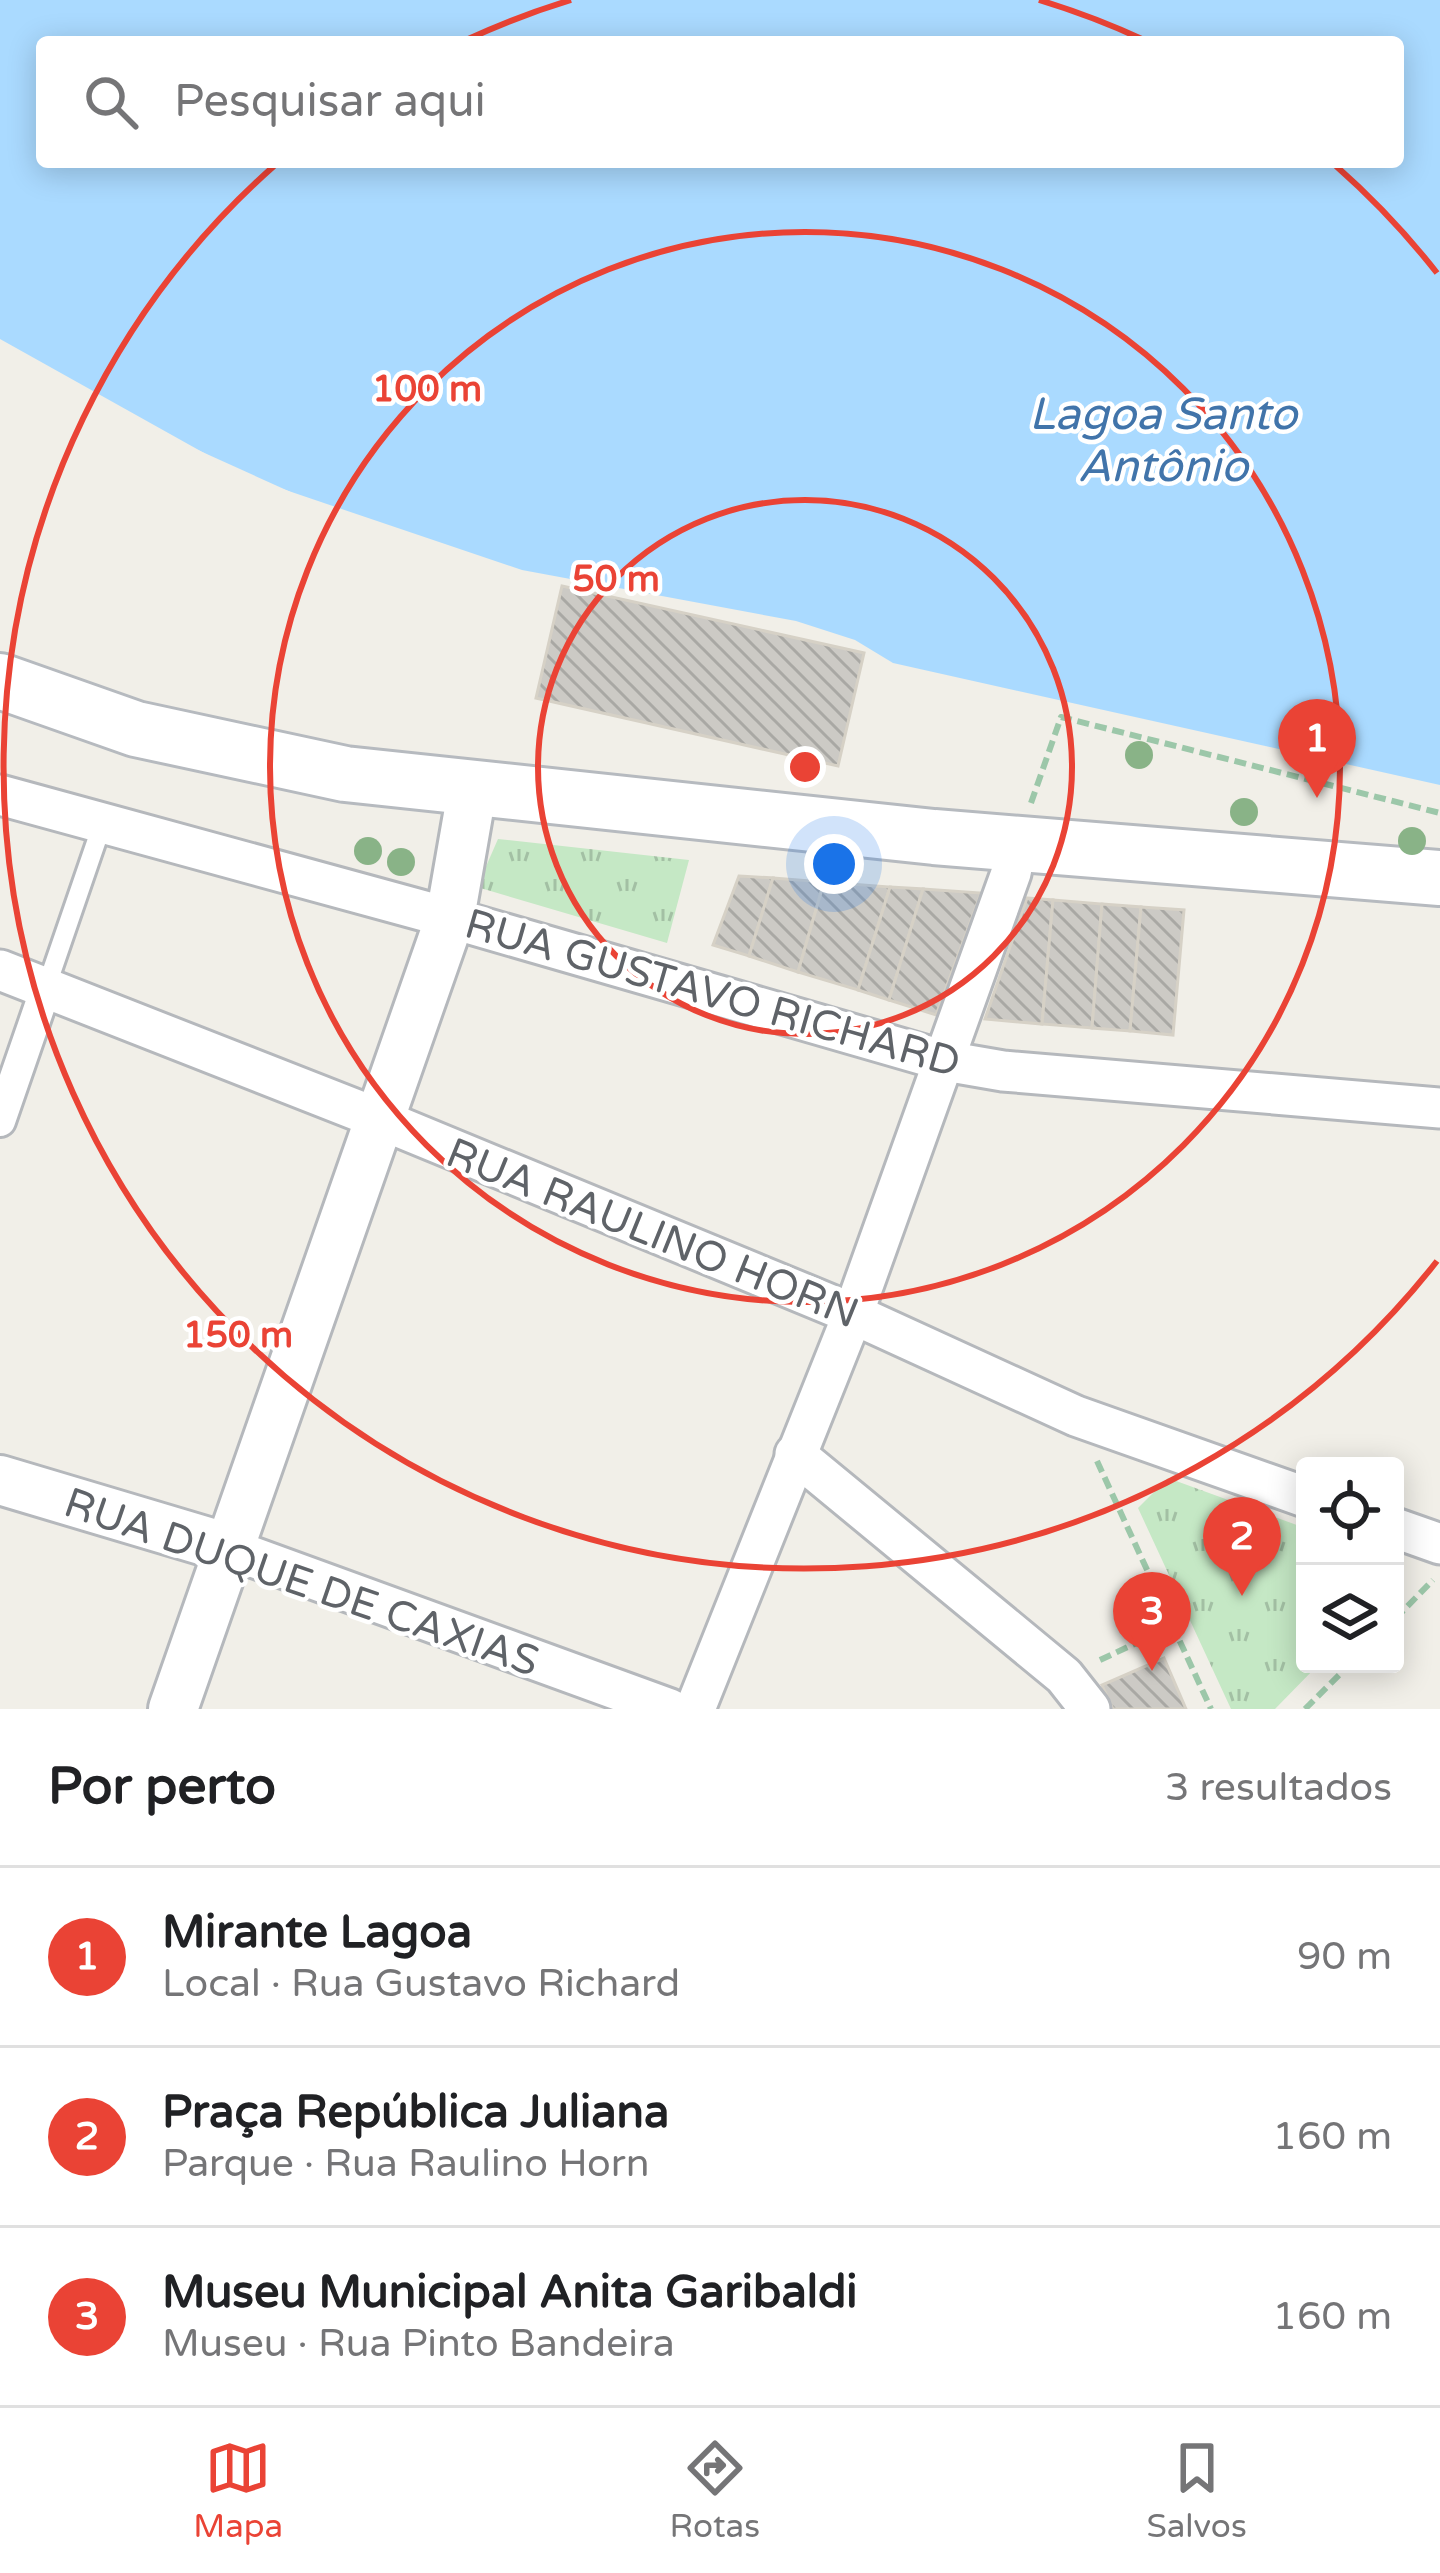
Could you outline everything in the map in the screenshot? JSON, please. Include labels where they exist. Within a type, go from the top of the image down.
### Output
[{"type":"main road","points":[[0,681],[136,729],[470,802],[1014,858],[1285,878],[1440,878]]},
{"type":"main road","points":[[0,714],[125,760],[338,803],[470,802]]},
{"type":"main road","points":[[1285,878],[1440,905]]},
{"type":"street","name":"RUA GUSTAVO RICHARD","points":[[0,795],[945,1061],[1003,1071],[1440,1108]]},
{"type":"street","points":[[173,1709],[450,918],[470,802]]},
{"type":"street","points":[[695,1709],[853,1314],[1014,858]]},
{"type":"street","name":"RUA RAULINO HORN","points":[[0,970],[382,1120],[853,1314],[1076,1416],[1296,1494]]},
{"type":"street","points":[[0,1121],[46,988]]},
{"type":"street","points":[[795,1454],[1064,1676],[1090,1709]]},
{"type":"street","name":"RUA DUQUE DE CAXIAS","points":[[0,1480],[228,1548],[670,1709]]},
{"type":"street","points":[[1404,1531],[1440,1544]]},
{"type":"lane","points":[[46,988],[103,825]]},
{"type":"path","points":[[1014,858],[1061,717],[1440,813]]},
{"type":"path","points":[[1076,1416],[1211,1709]]},
{"type":"path","points":[[1404,1609],[1440,1574]]},
{"type":"path","points":[[1064,1676],[1172,1626]]},
{"type":"path","points":[[1305,1709],[1341,1673]]},
{"type":"green space","points":[[498,839],[689,860],[667,943],[477,887]]},
{"type":"green space","points":[[1168,1478],[1296,1525],[1296,1673],[1310,1673],[1275,1709],[1231,1709],[1138,1508]]},
{"type":"water","name":"Lagoa Santo Antônio","points":[[0,0],[1440,0],[1440,785],[893,663],[855,640],[796,621],[522,570],[247,477],[0,339]]},
{"type":"pier","points":[[0,343],[189,446],[346,517],[244,482]]},
{"type":"building","points":[[562,586],[864,653],[838,766],[536,698]]},
{"type":"building","points":[[739,876],[773,878],[749,956],[713,945]]},
{"type":"building","points":[[773,878],[824,882],[798,972],[749,956]]},
{"type":"building","points":[[824,882],[890,887],[858,990],[798,972]]},
{"type":"building","points":[[890,887],[923,889],[889,1000],[858,990]]},
{"type":"building","points":[[923,889],[981,893],[936,1015],[889,1000]]},
{"type":"building","points":[[1027,898],[1053,900],[1042,1024],[985,1019]]},
{"type":"building","points":[[1053,900],[1102,904],[1092,1028],[1042,1024]]},
{"type":"building","points":[[1102,904],[1141,907],[1130,1031],[1092,1028]]},
{"type":"building","points":[[1141,907],[1184,910],[1173,1035],[1130,1031]]},
{"type":"building","points":[[1164,1658],[1186,1709],[1113,1709],[1102,1685]]},
{"type":"place","name":"Mirante Lagoa","points":[[1317,798]]},
{"type":"place","name":"Praça República Juliana","points":[[1242,1596]]},
{"type":"place","name":"Museu Municipal Anita Garibaldi","points":[[1152,1671]]}]
